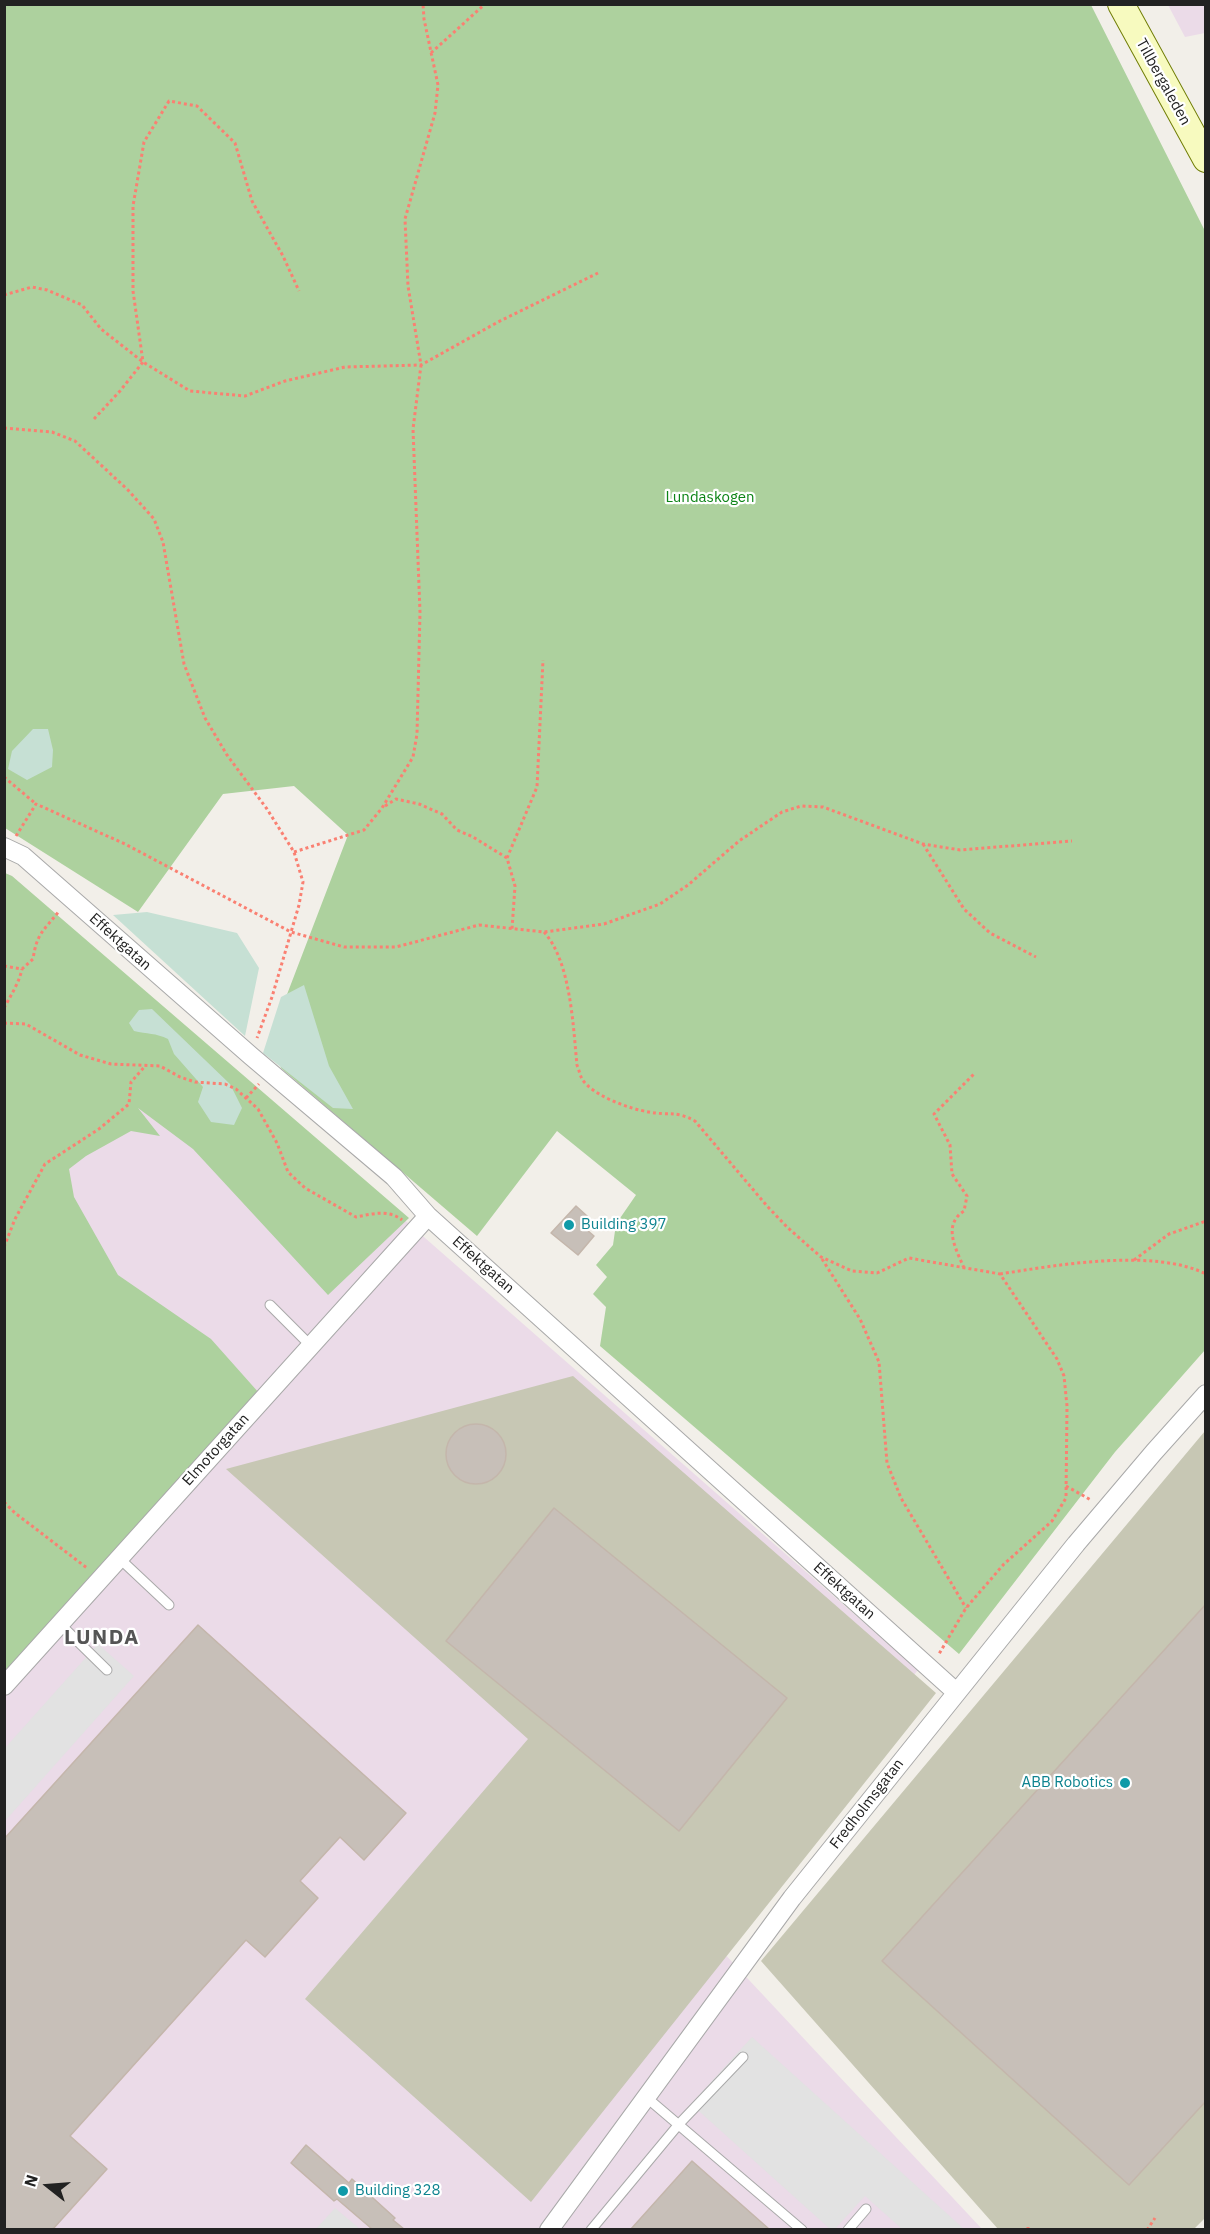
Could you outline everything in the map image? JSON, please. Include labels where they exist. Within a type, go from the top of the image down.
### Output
[{"type":"main road","name":"Tillbergaleden","points":[[1120,4],[1206,159]]},
{"type":"street","name":"Effektgatan","points":[[7,848],[23,856],[251,1056],[394,1177],[428,1216],[956,1692]]},
{"type":"street","name":"Elmotorgatan","points":[[4,1686],[428,1216]]},
{"type":"street","name":"Fredholmsgatan","points":[[549,2229],[792,1898],[956,1692],[1107,1508],[1206,1394]]},
{"type":"lane","points":[[270,1305],[310,1345]]},
{"type":"lane","points":[[119,1558],[169,1605]]},
{"type":"lane","points":[[60,1624],[107,1670]]},
{"type":"lane","points":[[591,2229],[679,2124],[743,2057]]},
{"type":"lane","points":[[646,2097],[802,2229]]},
{"type":"lane","points":[[848,2229],[866,2209]]},
{"type":"path","points":[[294,852],[364,830],[382,808],[412,757],[417,734],[420,612],[412,429],[421,365],[408,286],[405,219],[435,113],[438,85],[423,4]]},
{"type":"path","points":[[431,53],[485,4]]},
{"type":"path","points":[[94,419],[143,362],[133,291],[133,206],[144,141],[169,100],[197,106],[235,143],[252,201],[283,256],[299,291]]},
{"type":"path","points":[[4,295],[32,287],[47,290],[82,305],[101,329],[143,362],[190,391],[245,396],[285,381],[345,368],[421,365],[498,322],[598,273]]},
{"type":"path","points":[[4,428],[52,432],[75,441],[128,490],[154,519],[163,542],[184,664],[205,718],[227,755],[267,809],[294,852],[303,882],[272,997],[251,1056]]},
{"type":"path","points":[[512,929],[515,886],[507,858],[537,787],[543,660]]},
{"type":"path","points":[[4,777],[36,804],[125,844],[291,932],[344,947],[396,947],[480,925],[544,932],[604,924],[660,904],[688,885],[739,841],[782,812],[801,806],[823,807],[924,844],[960,850],[1072,841]]},
{"type":"path","points":[[382,808],[396,799],[419,804],[442,814],[457,830],[507,858]]},
{"type":"path","points":[[7,848],[36,804]]},
{"type":"path","points":[[924,844],[964,909],[990,933],[1036,957]]},
{"type":"path","points":[[4,1008],[19,982],[22,969],[33,959],[35,943],[40,932],[69,897]]},
{"type":"path","points":[[544,932],[553,942],[564,976],[577,1065],[582,1078],[591,1088],[611,1100],[650,1112],[682,1114],[695,1121],[767,1206],[821,1257],[860,1319],[879,1362],[887,1463],[901,1498],[966,1608]]},
{"type":"path","points":[[4,966],[22,969]]},
{"type":"path","points":[[4,1023],[26,1024],[80,1054],[111,1064],[160,1066],[195,1082],[225,1084],[236,1089],[258,1109],[277,1143],[288,1172],[305,1188],[356,1217],[381,1212],[399,1217],[413,1233]]},
{"type":"path","points":[[4,1247],[45,1164],[99,1129],[129,1104],[131,1082],[146,1065]]},
{"type":"path","points":[[964,1268],[953,1242],[952,1224],[964,1211],[967,1196],[952,1174],[950,1145],[934,1114],[974,1074]]},
{"type":"path","points":[[1134,1261],[1169,1234],[1206,1221]]},
{"type":"path","points":[[4,1228],[10,1233]]},
{"type":"path","points":[[821,1257],[852,1271],[877,1273],[909,1258],[952,1264],[1000,1275],[1058,1265],[1151,1259],[1191,1266],[1206,1274]]},
{"type":"path","points":[[930,1668],[966,1608],[1004,1564],[1052,1521],[1066,1498],[1067,1406],[1064,1376],[1056,1359],[1000,1275]]},
{"type":"path","points":[[1066,1486],[1107,1508]]},
{"type":"path","points":[[4,1502],[100,1578]]},
{"type":"path","points":[[1148,2229],[1155,2218]]},
{"type":"shaded area","points":[[1168,5],[1205,5],[1205,33],[1185,37]]},
{"type":"shaded area","points":[[33,729],[48,729],[53,750],[52,767],[27,780],[8,769],[12,751]]},
{"type":"shaded area","points":[[5,873],[12,876],[918,1670],[706,1934],[982,2229],[5,2230]]},
{"type":"shaded area","points":[[147,912],[237,933],[259,968],[245,1036],[113,915]]},
{"type":"shaded area","points":[[304,985],[329,1066],[353,1109],[333,1108],[263,1053],[281,997]]},
{"type":"shaded area","points":[[152,1009],[230,1084],[242,1108],[234,1125],[211,1122],[198,1102],[203,1087],[174,1054],[168,1039],[134,1031],[129,1023],[139,1010]]},
{"type":"shaded area","points":[[573,1376],[936,1693],[531,2202],[305,1999],[528,1739],[226,1469]]},
{"type":"shaded area","points":[[1205,1431],[1205,2218],[1194,2229],[998,2229],[761,1961]]},
{"type":"shaded area","points":[[98,1644],[134,1676],[5,1821],[5,1748]]},
{"type":"shaded area","points":[[752,2037],[964,2229],[902,2229],[865,2196],[835,2229],[830,2229],[691,2104]]},
{"type":"shaded area","points":[[335,2208],[360,2229],[316,2229]]},
{"type":"green space","name":"Lundaskogen","points":[[4,5],[1091,5],[1205,231],[1205,1350],[1115,1452],[959,1654],[600,1346],[606,1307],[593,1294],[607,1277],[596,1265],[613,1245],[616,1224],[636,1195],[557,1131],[477,1236],[281,1068],[273,1031],[348,835],[294,786],[223,794],[138,912],[5,828]]},
{"type":"green space","points":[[5,873],[12,876],[409,1218],[328,1295],[193,1149],[138,1108],[160,1136],[131,1131],[86,1156],[69,1169],[74,1197],[118,1275],[211,1339],[259,1393],[5,1677]]},
{"type":"building","points":[[576,1206],[587,1216],[580,1224],[594,1236],[578,1255],[551,1233]]},
{"type":"building","points":[[476,1424],[497,1433],[506,1454],[497,1475],[476,1484],[455,1475],[446,1454],[455,1433]]},
{"type":"building","points":[[554,1508],[787,1698],[679,1831],[446,1641]]},
{"type":"building","name":"ABB Robotics","points":[[1206,1604],[1206,2101],[1129,2185],[882,1961]]},
{"type":"building","points":[[198,1625],[406,1813],[364,1860],[340,1837],[300,1881],[318,1898],[265,1957],[246,1940],[70,2136],[107,2169],[53,2229],[4,2229],[4,1839]]},
{"type":"building","name":"Building 328","points":[[306,2145],[349,2183],[352,2179],[404,2229],[372,2229],[337,2199],[334,2201],[291,2163]]},
{"type":"building","points":[[692,2161],[769,2229],[631,2229]]},
{"type":"place","name":"Building 397","points":[[569,1225]]},
{"type":"place","name":"ABB Robotics","points":[[1125,1783]]},
{"type":"place","name":"Building 328","points":[[343,2191]]},
{"type":"district","name":"LUNDA","points":[[102,1638]]}]
